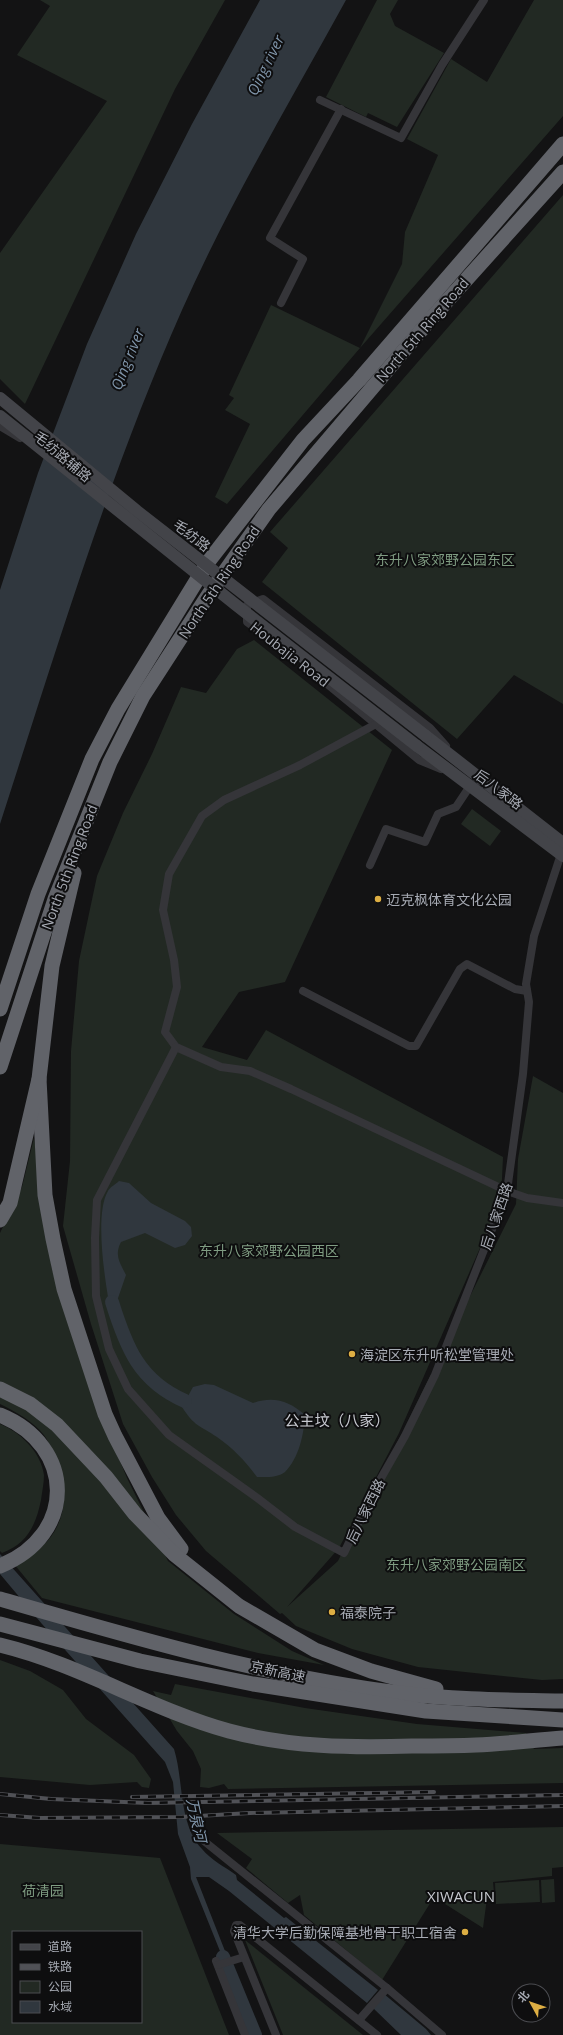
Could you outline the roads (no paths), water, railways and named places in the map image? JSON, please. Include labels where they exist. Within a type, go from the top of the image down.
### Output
[{"type":"highway","name":"North 5th Ring Road","points":[[0,1009],[38,894],[92,759],[118,709],[208,562],[304,440],[359,380],[563,144]]},
{"type":"highway","name":"North 5th Ring Road","points":[[0,1067],[55,900],[110,762],[143,696],[209,594],[269,509],[429,321],[563,172]]},
{"type":"highway","points":[[0,1220],[10,1203],[39,1079],[52,966],[85,826]]},
{"type":"highway","points":[[39,1079],[46,1195],[53,1239],[64,1289],[105,1414],[124,1456],[169,1534],[206,1579]]},
{"type":"highway","points":[[0,1389],[30,1404],[57,1425],[106,1477],[135,1514],[175,1554],[239,1606],[315,1650],[371,1671],[467,1698]]},
{"type":"highway","points":[[0,1415],[23,1426],[42,1446],[52,1463],[58,1483],[58,1498],[52,1520],[41,1538],[32,1548],[0,1566]]},
{"type":"highway","name":"京新高速","points":[[0,1599],[104,1629],[221,1659],[321,1680],[400,1693],[467,1698],[563,1701]]},
{"type":"highway","name":"京新高速","points":[[5,1626],[140,1661],[253,1684],[426,1711],[563,1720]]},
{"type":"highway","points":[[0,1645],[42,1658],[166,1709],[220,1728],[268,1739],[306,1745],[377,1748],[476,1746],[563,1738]]},
{"type":"main road","name":"毛纺路","points":[[0,398],[137,511],[426,736]]},
{"type":"main road","name":"毛纺路","points":[[0,416],[236,605],[417,746]]},
{"type":"main road","name":"后八家路","points":[[426,736],[459,770],[562,851]]},
{"type":"main road","name":"后八家路","points":[[417,746],[459,770],[470,786],[562,851]]},
{"type":"street","points":[[320,100],[401,138],[442,65],[484,0]]},
{"type":"street","points":[[281,303],[303,259],[270,238],[341,109]]},
{"type":"street","name":"毛纺路辅路","points":[[0,391],[35,433],[132,514]]},
{"type":"street","name":"毛纺路辅路","points":[[0,426],[22,439]]},
{"type":"street","name":"Houbajia Road","points":[[262,599],[430,728],[459,770],[419,760],[304,665],[247,622],[247,605],[262,599]]},
{"type":"street","points":[[376,724],[300,765],[224,800],[202,816],[169,874],[163,910],[174,960],[177,987],[165,1032],[176,1047],[221,1067],[250,1071],[507,1191],[527,1198],[563,1203]]},
{"type":"street","points":[[370,865],[386,829],[425,842],[438,814],[456,807],[470,786]]},
{"type":"street","name":"后八家西路","points":[[176,1047],[97,1200],[95,1238],[96,1296],[109,1349],[128,1389],[169,1435],[256,1497],[295,1527],[344,1553],[372,1494],[405,1436],[435,1375],[507,1191],[523,1074],[529,1002],[526,984],[534,936],[562,851]]},
{"type":"street","points":[[303,991],[410,1046],[416,1046],[460,969],[467,964],[515,989],[527,991]]},
{"type":"street","points":[[204,1841],[387,1988],[442,2035]]},
{"type":"street","points":[[276,2035],[234,1931],[236,1925],[240,1925],[377,2035]]},
{"type":"street","points":[[244,1957],[219,1963],[245,2035]]},
{"type":"street","points":[[359,2020],[387,1988]]},
{"type":"water","name":"Qing river","points":[[260,0],[346,0],[240,192],[200,270],[155,373],[130,436],[84,565],[0,824],[0,590],[38,473],[87,344],[136,234],[192,124]]},
{"type":"water","points":[[119,1181],[129,1183],[151,1203],[185,1221],[191,1227],[192,1236],[185,1245],[175,1248],[145,1233],[121,1242],[118,1255],[126,1275],[117,1301],[112,1302],[108,1297],[101,1228],[104,1201],[108,1191]]},
{"type":"water","points":[[205,1384],[214,1385],[253,1403],[268,1400],[281,1401],[293,1406],[305,1415],[300,1445],[294,1460],[285,1472],[275,1476],[257,1477],[234,1451],[190,1418],[182,1407],[193,1387]]},
{"type":"water","points":[[0,1554],[174,1749],[185,1814],[194,1839],[202,1849],[214,1860],[236,1875],[237,1880],[284,1918],[286,1917],[378,1990],[367,2003],[229,1891],[209,1877],[196,1877],[234,1974],[230,1976],[191,1879],[190,1867],[178,1834],[173,1782],[165,1762],[42,1624],[0,1574]]},
{"type":"water","points":[[384,1994],[426,2029],[431,2035],[401,2035],[373,2008]]},
{"type":"waterway","points":[[112,1302],[123,1334],[136,1361],[145,1373],[156,1383],[169,1393],[185,1401]]},
{"type":"waterway","points":[[223,1957],[255,2035]]},
{"type":"railway","points":[[132,1797],[434,1792]]},
{"type":"railway","points":[[0,1794],[51,1799],[148,1803],[563,1795]]},
{"type":"railway","points":[[0,1815],[40,1818],[181,1817],[250,1813],[563,1806]]},
{"type":"place","name":"迈克枫体育文化公园","points":[[378,899]]},
{"type":"place","name":"海淀区东升听松堂管理处","points":[[352,1354]]},
{"type":"place","name":"福泰院子","points":[[332,1612]]},
{"type":"place","name":"清华大学后勤保障基地骨干职工宿舍","points":[[465,1932]]},
{"type":"district","name":"公主坟（八家）","points":[[337,1420]]},
{"type":"district","name":"XIWACUN","points":[[461,1896]]},
{"type":"park label","name":"东升八家郊野公园东区","points":[[445,559]]},
{"type":"park label","name":"东升八家郊野公园西区","points":[[269,1250]]},
{"type":"park label","name":"东升八家郊野公园南区","points":[[456,1564]]},
{"type":"park label","name":"荷清园","points":[[43,1890]]},
{"type":"water label","name":"万泉河","points":[[197,1820]]}]
